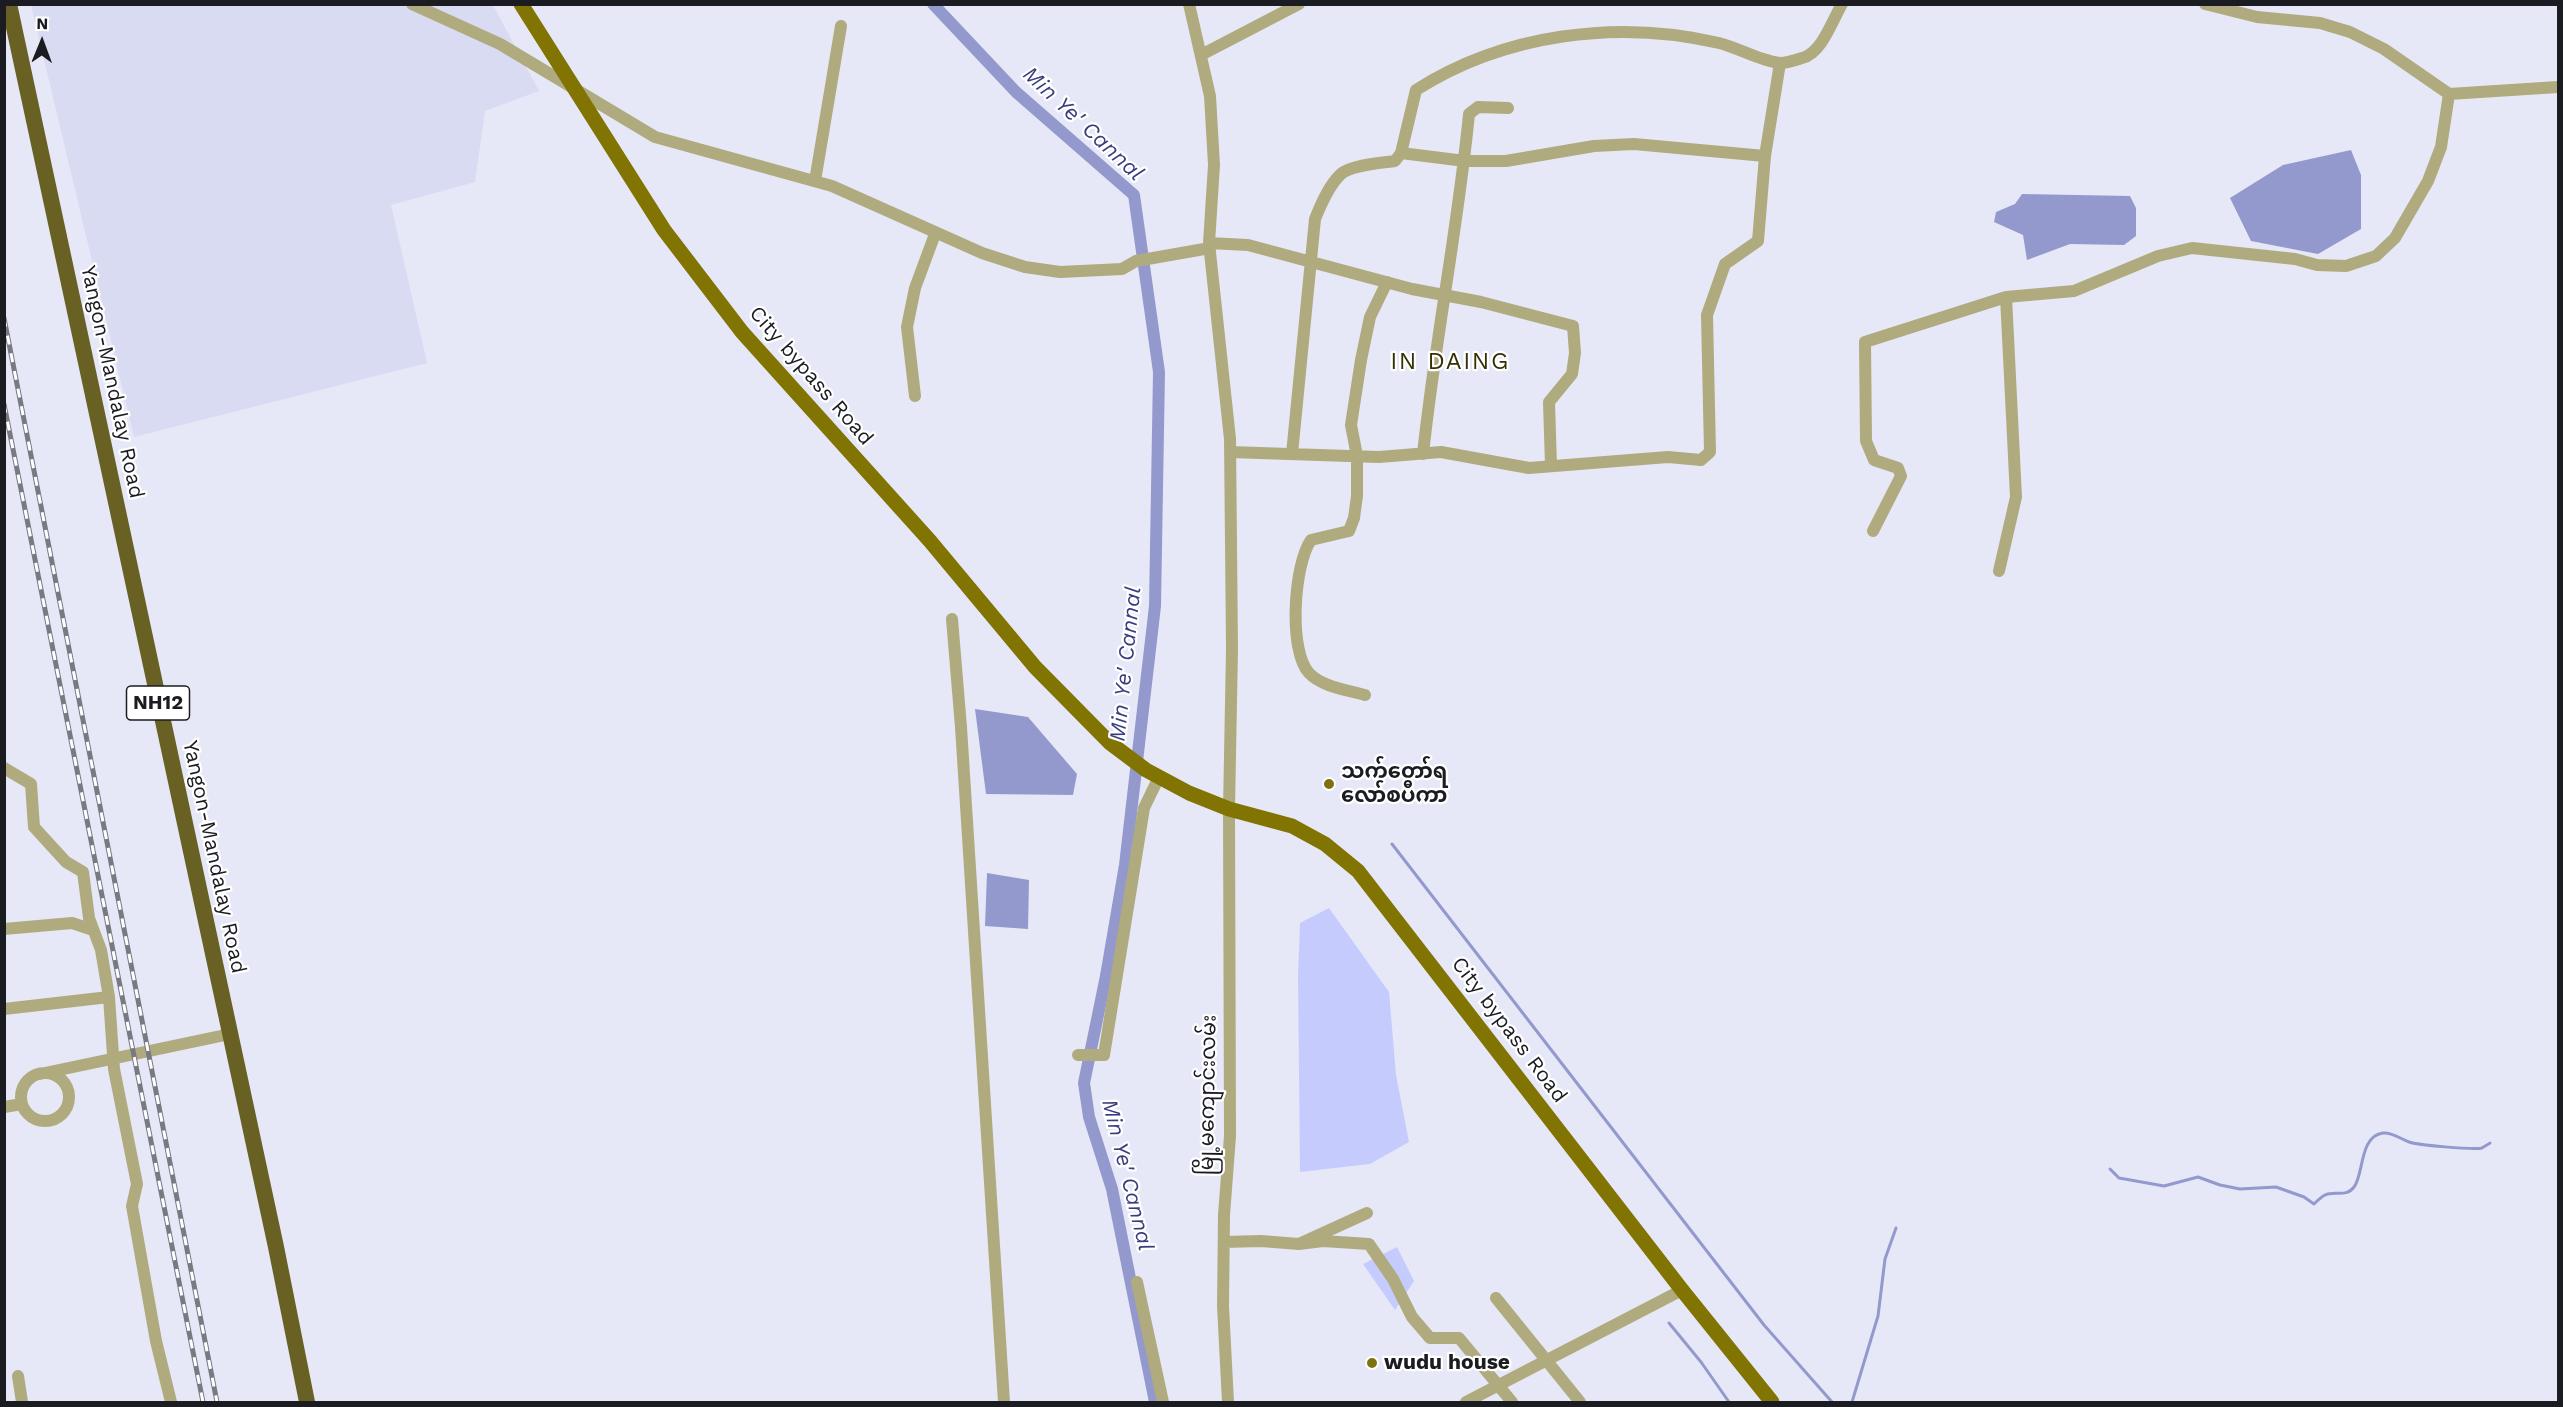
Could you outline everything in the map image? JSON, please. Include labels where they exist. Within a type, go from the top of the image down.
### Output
[{"type":"highway","name":"Yangon-Mandalay Road","points":[[9,4],[230,1034],[306,1402]]},
{"type":"main road","name":"City bypass Road","points":[[521,4],[570,85],[664,230],[742,332],[930,541],[1035,667],[1110,743],[1152,773],[1189,793],[1229,809],[1292,826],[1325,844],[1358,871],[1682,1290],[1772,1402]]},
{"type":"street","points":[[412,4],[500,44],[655,137],[832,186],[935,234],[1025,267],[1060,272],[1122,269],[1136,261],[1210,245],[1248,245],[1387,282],[1480,302],[1573,326],[1575,353],[1572,374],[1550,402],[1551,466]]},
{"type":"street","name":"မြို့မကျောင်းလမ်း","points":[[1189,4],[1210,96],[1214,165],[1210,245],[1230,452],[1232,649],[1229,809],[1230,1136],[1224,1242],[1223,1318],[1228,1402]]},
{"type":"street","points":[[1201,55],[1299,4]]},
{"type":"street","points":[[1292,454],[1315,219],[1324,199],[1341,173],[1361,166],[1395,160],[1401,153],[1416,90],[1438,76],[1505,50],[1569,34],[1611,31],[1662,34],[1719,43],[1780,63],[1805,58],[1818,47],[1842,4]]},
{"type":"street","points":[[2205,4],[2257,17],[2320,23],[2350,32],[2384,49],[2449,94],[2559,87]]},
{"type":"street","points":[[815,181],[841,26]]},
{"type":"street","points":[[1230,452],[1357,456],[1441,453],[1529,468],[1668,457],[1701,460],[1710,452],[1707,315],[1725,264],[1758,241],[1766,156],[1780,63]]},
{"type":"street","points":[[1873,531],[1900,476],[1898,468],[1874,460],[1866,441],[1865,342],[2006,297],[2074,291],[2158,256],[2192,248],[2295,259],[2317,265],[2346,266],[2376,256],[2395,237],[2428,181],[2441,147],[2449,94]]},
{"type":"street","points":[[1423,454],[1430,382],[1465,161],[1469,114],[1478,107],[1508,108]]},
{"type":"street","points":[[1401,153],[1465,161],[1506,161],[1594,146],[1634,144],[1766,156]]},
{"type":"street","points":[[915,396],[907,327],[915,288],[935,234]]},
{"type":"street","points":[[1365,695],[1337,687],[1309,673],[1300,655],[1296,634],[1304,549],[1311,540],[1349,531],[1354,518],[1357,496],[1357,456],[1351,425],[1370,317],[1387,282]]},
{"type":"street","points":[[2000,571],[2016,497],[2006,297]]},
{"type":"street","points":[[952,619],[962,727],[1004,1402]]},
{"type":"street","points":[[4,768],[31,784],[34,827],[66,862],[75,865],[83,872],[89,918],[101,950],[109,997],[114,1069],[137,1184],[132,1206],[156,1341],[171,1402]]},
{"type":"street","points":[[1078,1055],[1104,1055],[1144,808],[1152,773]]},
{"type":"street","points":[[4,929],[72,923],[93,930]]},
{"type":"street","points":[[4,1009],[109,997]]},
{"type":"street","points":[[40,1074],[55,1076],[66,1086],[68,1093],[66,1107],[55,1118],[39,1120],[31,1117],[22,1104],[22,1087],[27,1081],[40,1074],[230,1034]]},
{"type":"street","points":[[4,1107],[22,1104]]},
{"type":"street","points":[[1299,1244],[1367,1213]]},
{"type":"street","points":[[1224,1242],[1261,1241],[1299,1244],[1323,1241],[1369,1244],[1393,1279],[1412,1317],[1430,1338],[1459,1338],[1512,1402]]},
{"type":"street","points":[[1137,1282],[1163,1402]]},
{"type":"street","points":[[1466,1402],[1682,1290]]},
{"type":"street","points":[[1496,1298],[1580,1402]]},
{"type":"street","points":[[18,1376],[22,1402]]},
{"type":"shaded area","points":[[31,5],[493,5],[539,91],[485,111],[475,182],[391,205],[427,363],[134,437]]},
{"type":"shaded area","points":[[2351,150],[2361,175],[2361,229],[2318,254],[2251,241],[2230,198],[2283,165]]},
{"type":"shaded area","points":[[2022,194],[2130,196],[2136,208],[2136,236],[2124,245],[2070,244],[2027,260],[2023,235],[1994,222],[1996,212],[2015,204]]},
{"type":"shaded area","points":[[975,709],[1028,717],[1077,774],[1073,795],[986,794]]},
{"type":"shaded area","points":[[987,873],[1029,880],[1028,929],[985,926]]},
{"type":"shaded area","points":[[1329,908],[1389,992],[1396,1075],[1409,1142],[1370,1164],[1300,1172],[1298,975],[1300,923]]},
{"type":"shaded area","points":[[1397,1247],[1414,1281],[1395,1310],[1363,1264]]},
{"type":"waterway","name":"Min Ye' Cannal","points":[[933,4],[1016,92],[1134,195],[1159,372],[1155,606],[1125,865],[1106,976],[1084,1083],[1089,1117],[1112,1189],[1155,1402]]},
{"type":"waterway","points":[[1392,844],[1764,1325],[1832,1402]]},
{"type":"waterway","points":[[2110,1169],[2119,1178],[2164,1186],[2198,1177],[2240,1189],[2276,1187],[2304,1197],[2314,1204],[2325,1195],[2348,1192],[2354,1187],[2366,1148],[2375,1136],[2383,1133],[2409,1142],[2445,1147],[2482,1148],[2490,1143]]},
{"type":"waterway","points":[[1852,1402],[1878,1316],[1885,1259],[1896,1228]]},
{"type":"waterway","points":[[1669,1323],[1701,1362],[1729,1402]]},
{"type":"railway","points":[[4,318],[217,1402]]},
{"type":"railway","points":[[4,404],[203,1402]]},
{"type":"place","name":"သက်တော်ရ လော်စပီကာ","points":[[1329,784]]},
{"type":"place","name":"wudu house","points":[[1372,1363]]},
{"type":"district","name":"IN DAING","points":[[1450,362]]}]
